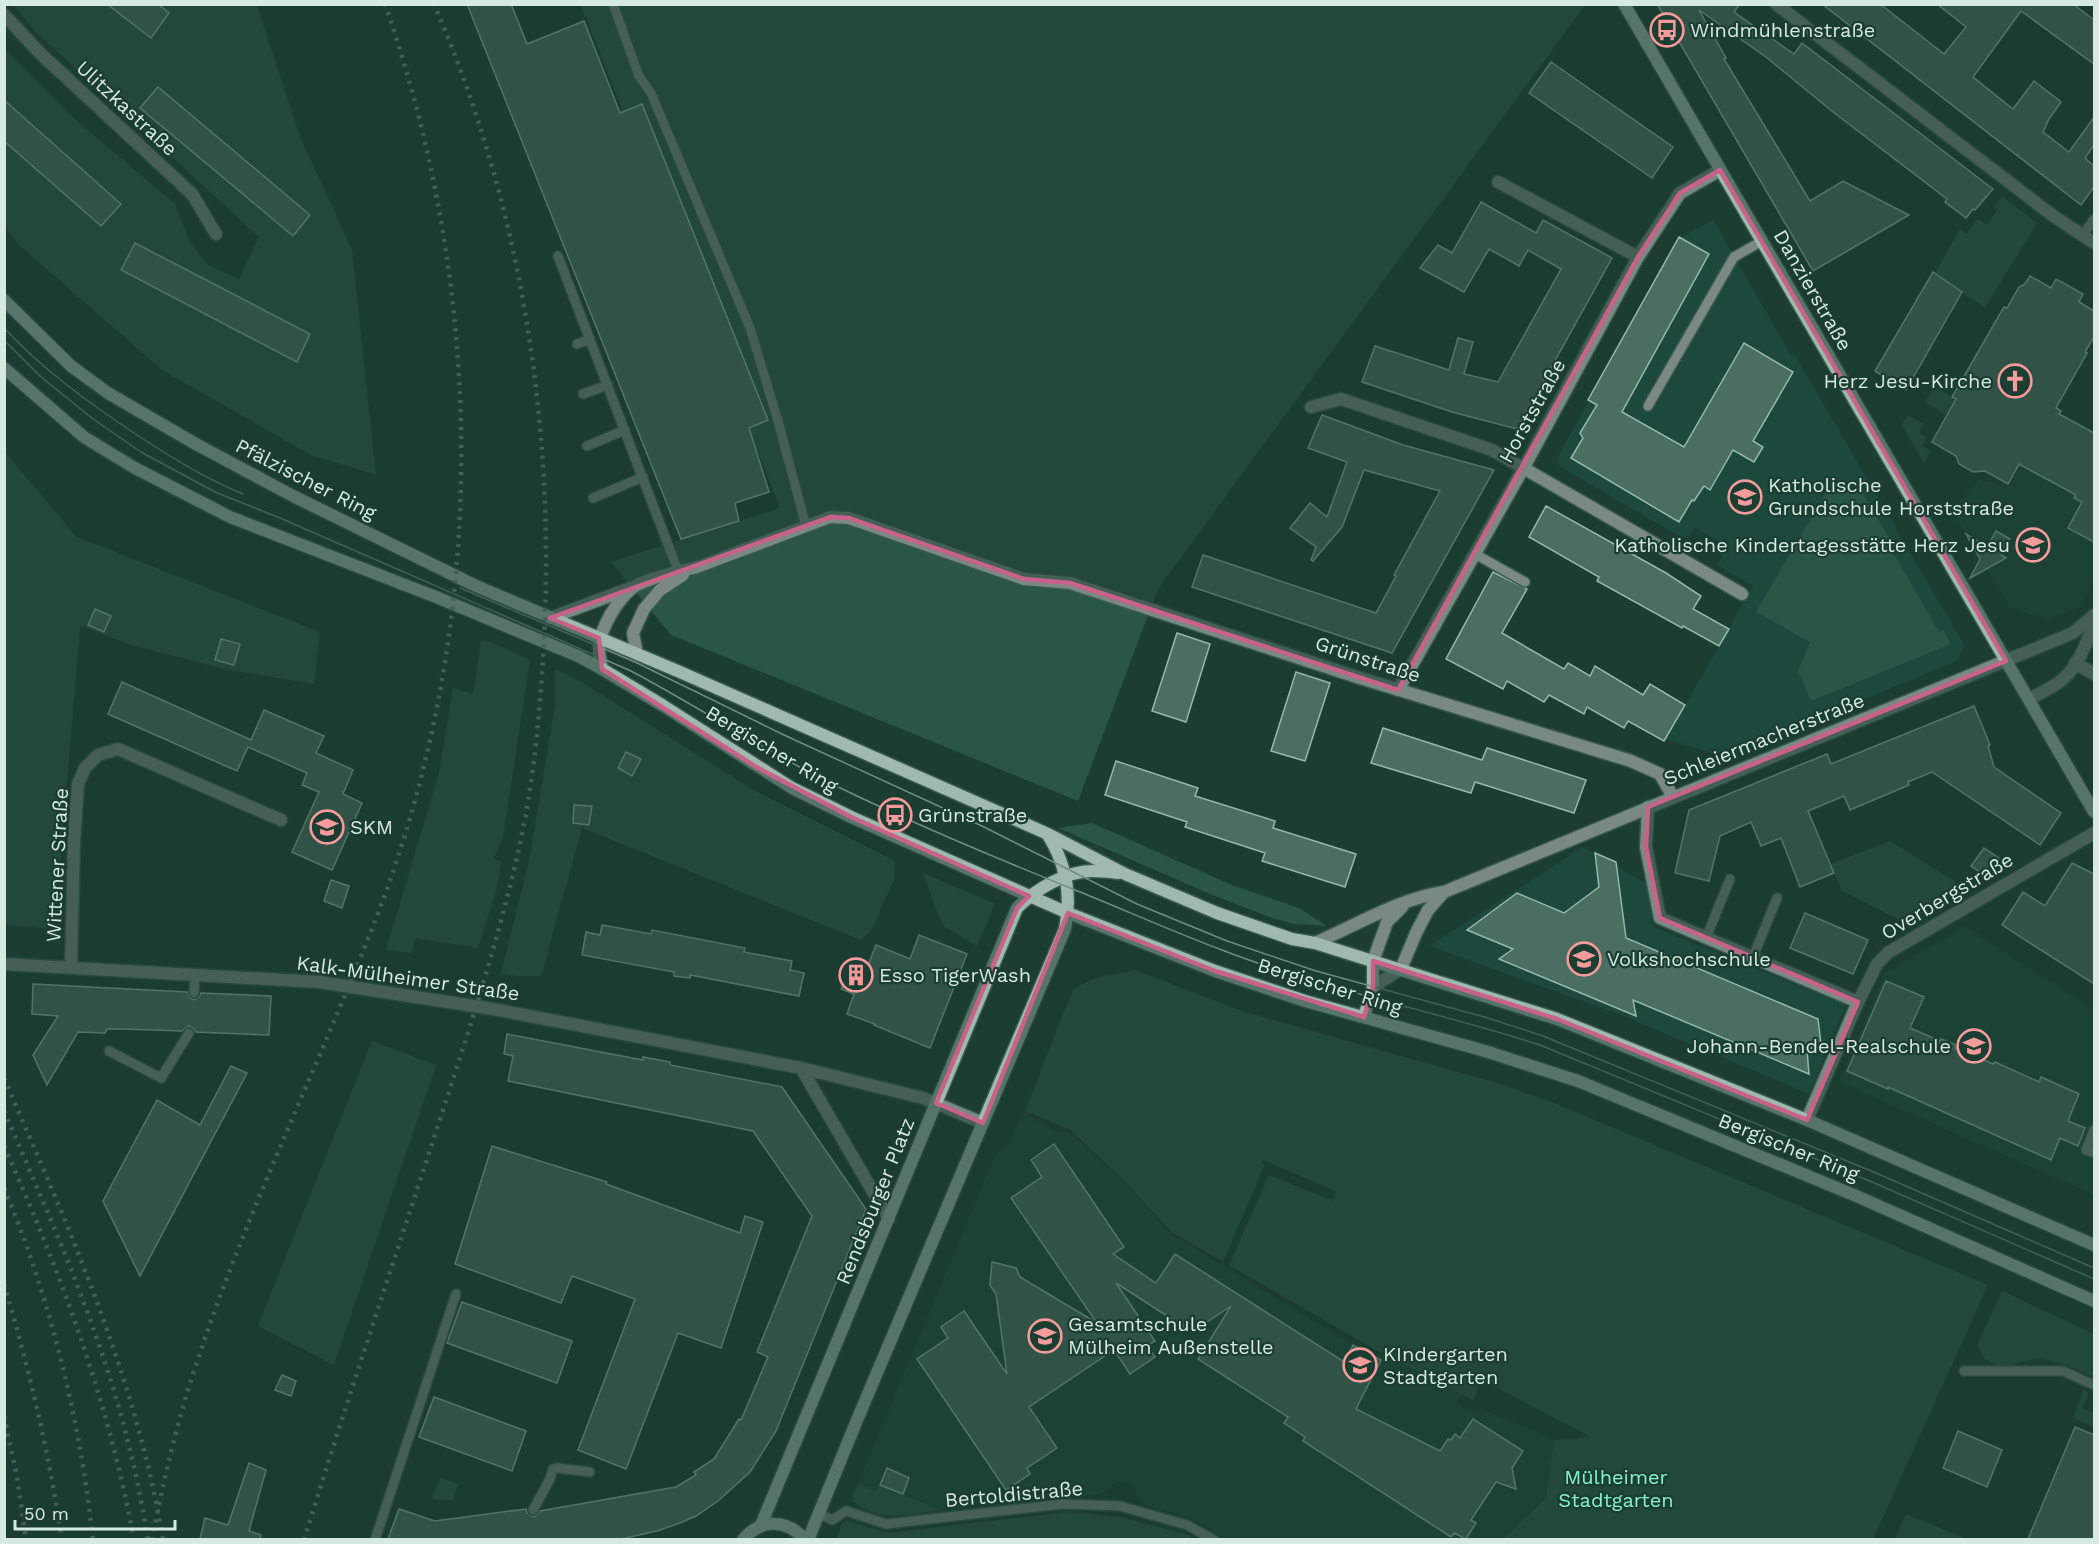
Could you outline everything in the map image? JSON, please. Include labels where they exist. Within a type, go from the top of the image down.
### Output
[{"type":"main road","name":"Danzierstraße","points":[[1624,4],[2094,812]]},
{"type":"main road","name":"Pfälzischer Ring","points":[[4,300],[71,366],[108,393],[194,443],[293,496],[476,585],[619,647]]},
{"type":"main road","name":"Bergischer Ring","points":[[4,368],[84,437],[133,467],[230,517],[436,597],[578,656],[792,788],[851,817],[1068,913],[1215,971],[1305,1001],[1485,1051],[1578,1081],[1854,1196],[2094,1301]]},
{"type":"main road","name":"Bergischer Ring","points":[[619,647],[1048,834],[1125,874],[1217,913],[1292,939],[1315,943],[1557,1019],[1807,1120],[2094,1245]]},
{"type":"main road","points":[[743,1539],[749,1532],[761,1525],[775,1523],[788,1525],[807,1539],[1065,928],[1068,913],[1065,877],[1061,857],[1048,834]]},
{"type":"main road","points":[[1029,896],[1065,877],[1092,871],[1125,874]]},
{"type":"main road","name":"Rendsburger Platz","points":[[761,1525],[890,1219],[1017,908],[1029,896]]},
{"type":"main road","points":[[1365,1017],[1373,987],[1373,961]]},
{"type":"street","points":[[1776,4],[2094,243]]},
{"type":"street","name":"Ulitzkastraße","points":[[4,15],[42,55],[192,194],[216,234]]},
{"type":"street","name":"Horststraße","points":[[1398,690],[1524,467],[1638,257],[1680,193],[1720,170]]},
{"type":"street","points":[[1498,182],[1638,257]]},
{"type":"street","points":[[1311,407],[1341,399],[1492,450],[1742,594]]},
{"type":"street","name":"Grünstraße","points":[[550,618],[632,588],[679,574],[830,517],[849,518],[1024,579],[1070,583],[1398,690],[1631,761],[1660,774],[1673,797]]},
{"type":"street","name":"Grünstraße","points":[[637,654],[633,633],[644,609],[660,590],[679,574]]},
{"type":"street","points":[[602,669],[599,657],[600,639],[620,602],[632,588]]},
{"type":"street","name":"Schleiermacherstraße","points":[[1315,943],[1342,932],[1360,921],[1424,895],[1444,891],[2073,633],[2094,615]]},
{"type":"street","points":[[2029,700],[2060,682],[2075,663],[2094,622]]},
{"type":"street","points":[[2075,663],[2094,674]]},
{"type":"street","name":"Wittener Straße","points":[[71,967],[78,784],[85,768],[98,755],[118,749],[281,820]]},
{"type":"street","points":[[1648,807],[1646,847],[1660,918],[1858,1002]]},
{"type":"street","name":"Overbergstraße","points":[[1807,1120],[1858,1002],[1877,964],[1889,952],[2094,833]]},
{"type":"street","name":"Schleiermacherstraße","points":[[1401,969],[1428,910],[1444,891]]},
{"type":"street","name":"Schleiermacherstraße","points":[[1373,961],[1387,922],[1407,902]]},
{"type":"street","name":"Kalk-Mülheimer Straße","points":[[4,964],[319,982],[493,1008],[801,1068],[923,1098],[983,1123]]},
{"type":"street","points":[[1373,987],[1401,969]]},
{"type":"street","points":[[801,1068],[890,1219]]},
{"type":"lane","points":[[613,4],[639,76],[651,93],[750,328],[806,526]]},
{"type":"lane","points":[[2082,236],[2094,219]]},
{"type":"lane","points":[[1648,406],[1734,257],[1762,241]]},
{"type":"lane","points":[[558,256],[679,574]]},
{"type":"lane","points":[[578,344],[590,339]]},
{"type":"lane","points":[[584,394],[608,385]]},
{"type":"lane","points":[[587,446],[625,430]]},
{"type":"lane","points":[[593,498],[643,477]]},
{"type":"lane","points":[[1475,554],[1526,582]]},
{"type":"lane","points":[[1706,938],[1730,879]]},
{"type":"lane","points":[[1753,957],[1777,898]]},
{"type":"lane","points":[[194,993],[195,974]]},
{"type":"lane","points":[[109,1051],[161,1078],[189,1033]]},
{"type":"lane","points":[[2094,1130],[2086,1150],[2094,1154]]},
{"type":"lane","points":[[375,1539],[456,1294]]},
{"type":"lane","points":[[1964,1371],[2063,1371],[2094,1385]]},
{"type":"lane","points":[[533,1510],[553,1469],[590,1472]]},
{"type":"lane","name":"Bertoldistraße","points":[[818,1513],[832,1520],[846,1511],[886,1524],[1063,1504],[1120,1506],[1187,1526],[1214,1539]]},
{"type":"highlighted area","points":[[1720,170],[2006,661],[1648,807],[1646,847],[1660,918],[1858,1002],[1807,1120],[1557,1019],[1373,961],[1373,987],[1364,1017],[1215,971],[1068,913],[983,1123],[936,1103],[1017,908],[1029,896],[851,817],[758,768],[602,669],[599,638],[550,618],[830,517],[849,518],[1024,579],[1070,583],[1398,690],[1638,257],[1680,193]]},
{"type":"shaded area","name":"Katholische Grundschule Horststraße","points":[[1713,220],[1791,355],[1795,355],[1964,645],[1959,660],[1726,757],[1666,739],[1753,586],[1717,565],[1727,546],[1695,528],[1690,536],[1682,538],[1559,466],[1557,458],[1681,237]]},
{"type":"shaded area","name":"Katholische Kindertagesstätte Herz Jesu","points":[[2079,424],[2094,433],[2094,580],[2081,606],[2048,620],[2009,607],[1952,510],[1979,480],[2008,484],[2021,459],[2056,465]]},
{"type":"shaded area","points":[[1583,847],[1647,884],[1653,927],[1846,1005],[1809,1094],[1621,1015],[1429,946]]},
{"type":"shaded area","name":"Johann-Bendel-Realschule","points":[[1965,926],[2094,1010],[2094,1195],[1839,1082],[1885,973]]},
{"type":"shaded area","points":[[1023,1112],[1058,1132],[1069,1132],[1124,1182],[1170,1233],[1353,1345],[1376,1357],[1379,1354],[1429,1379],[1435,1371],[1466,1388],[1456,1402],[1475,1414],[1480,1408],[1554,1440],[1546,1499],[1503,1539],[1225,1539],[1207,1526],[1184,1516],[1146,1505],[1132,1485],[1118,1481],[1099,1495],[1018,1499],[940,1510],[880,1485],[875,1491],[858,1483],[996,1153],[1009,1143]]},
{"type":"green space","points":[[13,5],[257,5],[299,134],[352,250],[376,475],[311,455],[162,370],[19,245],[5,228],[4,49],[70,115],[175,204],[190,242],[208,265],[239,279],[259,237],[37,33]]},
{"type":"green space","points":[[581,5],[1585,5],[1158,589],[1078,801],[671,635],[611,562],[780,508]]},
{"type":"green space","points":[[2002,196],[2037,223],[1985,308],[1935,273],[1960,229],[1966,234],[1978,219],[1987,225],[1997,210],[1994,207]]},
{"type":"green space","points":[[1934,387],[1956,399],[1947,415],[1925,402]]},
{"type":"green space","points":[[1908,415],[1924,424],[1919,433],[1927,438],[1922,446],[1931,451],[1924,463],[1902,425]]},
{"type":"green space","points":[[4,451],[77,537],[320,632],[314,684],[224,669],[131,645],[80,626],[55,929],[5,925]]},
{"type":"green space","points":[[1861,491],[1894,546],[1891,549],[1939,632],[1943,630],[1951,644],[1811,701],[1798,671],[1810,642],[1756,612],[1826,493]]},
{"type":"green space","points":[[481,641],[491,642],[530,660],[503,838],[494,858],[501,862],[497,888],[478,948],[415,938],[412,953],[386,950],[439,773],[453,688],[473,694]]},
{"type":"green space","points":[[555,669],[583,683],[755,791],[895,861],[894,879],[872,930],[861,940],[582,828],[541,976],[501,974],[529,862],[555,706]]},
{"type":"green space","points":[[1092,823],[1232,885],[1299,908],[1327,926],[1294,924],[1272,918],[1210,894],[1058,828]]},
{"type":"green space","points":[[1890,841],[1965,888],[1905,923],[1841,890],[1831,864]]},
{"type":"green space","points":[[923,873],[995,904],[977,946],[942,925]]},
{"type":"green space","name":"Mülheimer Stadtgarten","points":[[1135,970],[1242,1011],[1504,1085],[1559,1105],[1988,1285],[1874,1537],[1879,1539],[1503,1539],[1546,1498],[1554,1440],[1591,1437],[1482,1380],[1473,1400],[1379,1352],[1229,1265],[1269,1175],[1331,1200],[1331,1203],[1336,1191],[1263,1160],[1262,1163],[1265,1164],[1223,1262],[1172,1232],[1071,1130],[1025,1111],[1073,989],[1095,978]]},
{"type":"green space","points":[[372,1041],[436,1065],[334,1365],[258,1326]]},
{"type":"green space","points":[[2002,1291],[2094,1334],[2094,1377],[2066,1365],[2038,1358],[2000,1367],[1983,1358],[1977,1345]]},
{"type":"green space","points":[[2083,1390],[2089,1393],[2082,1408],[2094,1414],[2094,1427],[2075,1419],[2074,1416]]},
{"type":"green space","points":[[440,1478],[458,1484],[453,1500],[432,1499]]},
{"type":"green space","points":[[858,1483],[875,1491],[880,1485],[940,1510],[895,1516],[874,1513],[854,1502],[853,1494]]},
{"type":"green space","points":[[1067,1512],[1121,1517],[1189,1535],[1194,1539],[836,1539],[842,1523],[847,1521],[888,1533]]},
{"type":"green space","points":[[1906,1514],[1967,1539],[1895,1539]]},
{"type":"building","points":[[107,4],[158,4],[169,13],[151,38]]},
{"type":"building","points":[[467,4],[511,4],[527,44],[584,21],[620,113],[642,104],[768,420],[749,428],[769,492],[735,503],[739,521],[681,539]]},
{"type":"building","points":[[1657,4],[1740,4],[1734,12],[1794,54],[1802,43],[1993,189],[1966,218],[1945,202],[1947,199],[1833,112],[1766,57],[1699,10],[1726,58],[1724,59],[1810,201],[1843,181],[1909,215],[1813,271]]},
{"type":"building","points":[[1822,4],[1880,4],[1944,54],[1966,27],[1937,4],[2073,4],[2094,20],[2094,64],[2021,11],[1973,77],[2013,109],[2034,81],[2061,102],[2043,132],[2069,152],[2094,117],[2094,145],[2085,158],[2094,166],[2094,187],[2081,205]]},
{"type":"building","points":[[1551,62],[1673,147],[1652,178],[1529,93]]},
{"type":"building","points":[[158,87],[310,215],[293,236],[140,108]]},
{"type":"building","points":[[4,100],[121,204],[101,226],[4,141]]},
{"type":"building","points":[[1481,202],[1536,233],[1543,220],[1612,258],[1517,429],[1452,412],[1362,382],[1375,346],[1449,370],[1458,338],[1473,342],[1464,374],[1498,382],[1561,269],[1528,250],[1519,266],[1489,249],[1464,292],[1420,268],[1438,245],[1452,253]]},
{"type":"building","points":[[1679,237],[1709,254],[1622,412],[1684,447],[1744,343],[1793,372],[1753,441],[1763,447],[1754,462],[1733,450],[1710,490],[1704,486],[1694,501],[1692,500],[1679,522],[1571,458],[1583,438],[1580,433],[1597,405],[1588,400]]},
{"type":"building","points":[[135,243],[310,334],[297,362],[121,270]]},
{"type":"building","points":[[1933,272],[1962,292],[1906,390],[1875,371]]},
{"type":"building","name":"Herz Jesu-Kirche","points":[[2030,276],[2051,288],[2056,279],[2083,294],[2079,302],[2094,311],[2094,337],[2056,408],[2061,411],[2059,414],[2094,433],[2094,542],[2068,528],[2082,502],[2074,498],[2076,495],[2019,464],[2008,484],[1985,471],[1973,472],[1959,464],[1956,456],[1932,442],[1956,399],[1952,397],[2004,307],[2007,308],[2019,287],[2025,284]]},
{"type":"building","points":[[1322,415],[1403,445],[1494,470],[1392,653],[1192,587],[1203,555],[1376,613],[1440,491],[1364,470],[1342,527],[1313,561],[1311,560],[1316,547],[1290,528],[1310,503],[1327,517],[1347,462],[1308,448]]},
{"type":"building","points":[[1546,506],[1666,573],[1701,596],[1693,609],[1729,629],[1719,646],[1597,581],[1599,577],[1529,537]]},
{"type":"building","points":[[1996,531],[2010,539],[2001,555],[2006,558],[1970,578],[1980,559],[1966,534],[1987,547]]},
{"type":"building","points":[[1493,572],[1527,589],[1502,633],[1564,669],[1568,663],[1590,676],[1595,666],[1643,695],[1650,684],[1685,705],[1664,741],[1628,721],[1624,728],[1587,707],[1584,714],[1549,695],[1544,702],[1507,681],[1503,689],[1446,659]]},
{"type":"building","points":[[95,609],[111,616],[104,632],[88,625]]},
{"type":"building","points":[[1177,633],[1210,644],[1186,722],[1152,711]]},
{"type":"building","points":[[221,639],[240,644],[234,665],[215,660]]},
{"type":"building","points":[[1296,672],[1330,683],[1305,761],[1271,751]]},
{"type":"building","points":[[122,682],[251,740],[264,710],[324,736],[316,753],[353,770],[343,794],[362,803],[332,870],[292,852],[319,792],[302,785],[307,773],[248,747],[237,771],[108,714]]},
{"type":"building","points":[[1974,706],[1990,745],[1988,746],[1994,767],[2061,813],[2040,845],[1932,772],[1908,782],[1909,785],[1850,810],[1844,796],[1808,811],[1834,873],[1800,887],[1781,838],[1761,846],[1751,822],[1720,836],[1709,881],[1675,873],[1689,810],[1827,754],[1831,764]]},
{"type":"building","points":[[1383,728],[1482,760],[1487,748],[1586,780],[1574,813],[1475,782],[1471,793],[1371,763]]},
{"type":"building","points":[[626,752],[641,759],[632,776],[618,768]]},
{"type":"building","points":[[1116,761],[1198,788],[1195,796],[1275,821],[1273,828],[1356,854],[1345,887],[1262,861],[1265,853],[1185,827],[1187,822],[1105,795]]},
{"type":"building","points":[[574,805],[592,806],[589,825],[573,823]]},
{"type":"building","points":[[1984,848],[1999,858],[1986,876],[1971,866]]},
{"type":"building","points":[[1595,853],[1616,862],[1626,938],[1818,1019],[1821,1044],[1807,1050],[1809,1074],[1633,1000],[1636,1016],[1499,959],[1513,949],[1467,930],[1517,893],[1564,913],[1599,887]]},
{"type":"building","points":[[2072,863],[2094,874],[2094,984],[2002,925],[2023,892],[2045,906]]},
{"type":"building","points":[[331,880],[349,886],[342,908],[324,901]]},
{"type":"building","points":[[1805,913],[1868,940],[1853,974],[1790,948]]},
{"type":"building","points":[[602,925],[651,934],[652,930],[745,948],[744,952],[792,961],[790,970],[804,973],[799,996],[690,975],[690,978],[674,976],[674,972],[582,955],[586,932],[600,935]]},
{"type":"building","points":[[919,935],[967,954],[930,1048],[847,1014],[854,994],[841,989],[854,959],[868,965],[876,945],[910,959]]},
{"type":"building","points":[[1886,981],[1924,997],[1910,1028],[1956,1045],[1955,1048],[1993,1064],[1995,1062],[2039,1082],[2041,1077],[2079,1094],[2068,1121],[2085,1128],[2078,1146],[2060,1138],[2051,1160],[1847,1071]]},
{"type":"building","points":[[33,984],[187,992],[194,1000],[201,993],[271,996],[269,1035],[196,1032],[189,1026],[182,1031],[107,1029],[105,1033],[78,1032],[47,1085],[33,1055],[58,1016],[32,1014]]},
{"type":"building","points":[[507,1034],[643,1060],[643,1057],[670,1062],[670,1065],[782,1087],[866,1209],[776,1431],[750,1472],[718,1501],[696,1516],[657,1531],[621,1539],[388,1539],[399,1509],[435,1521],[526,1509],[527,1513],[534,1517],[540,1511],[676,1487],[696,1475],[694,1472],[714,1459],[739,1419],[741,1420],[768,1357],[757,1352],[812,1216],[753,1131],[508,1081],[513,1056],[504,1054]]},
{"type":"building","points":[[231,1066],[247,1073],[140,1276],[103,1201],[157,1100],[200,1125]]},
{"type":"building","points":[[1054,1144],[1124,1247],[1113,1254],[1156,1283],[1175,1254],[1344,1362],[1353,1345],[1381,1360],[1356,1409],[1440,1451],[1448,1439],[1451,1440],[1455,1434],[1460,1438],[1473,1419],[1523,1451],[1512,1468],[1516,1489],[1496,1482],[1471,1520],[1476,1523],[1466,1539],[1454,1533],[1451,1537],[1303,1441],[1305,1437],[1284,1423],[1288,1417],[1198,1359],[1231,1306],[1192,1332],[1116,1283],[1155,1341],[1147,1346],[1155,1357],[1130,1374],[1114,1350],[1029,1407],[1057,1448],[1027,1468],[1030,1474],[1006,1490],[917,1359],[948,1338],[941,1327],[964,1311],[1007,1374],[996,1294],[990,1285],[992,1262],[1016,1268],[1020,1277],[1097,1323],[1011,1198],[1042,1177],[1031,1160]]},
{"type":"building","points":[[492,1146],[607,1182],[606,1184],[740,1233],[745,1216],[763,1222],[721,1348],[678,1333],[626,1469],[578,1450],[635,1299],[572,1276],[561,1303],[455,1264]]},
{"type":"building","points":[[462,1302],[572,1341],[557,1383],[447,1343]]},
{"type":"building","points":[[282,1375],[296,1381],[291,1396],[275,1390]]},
{"type":"building","points":[[434,1397],[526,1431],[512,1471],[419,1437]]},
{"type":"building","points":[[2075,1427],[2094,1435],[2094,1539],[2028,1539]]},
{"type":"building","points":[[1958,1431],[2002,1450],[1987,1487],[1943,1468]]},
{"type":"building","points":[[249,1463],[266,1470],[249,1531],[261,1535],[260,1539],[200,1539],[205,1518],[228,1525]]},
{"type":"building","points":[[887,1468],[909,1478],[903,1494],[880,1485]]},
{"type":"tram line","points":[[4,328],[50,371],[147,442],[214,481],[243,494]]},
{"type":"tram line","points":[[4,340],[41,377],[93,419],[141,452],[215,492],[280,518],[631,671],[801,768],[920,825],[1168,929],[1261,964],[1340,989],[1540,1045],[1872,1182],[2094,1279]]},
{"type":"tram line","points":[[460,588],[635,662],[784,735],[982,826],[1137,904],[1227,941],[1316,971],[1488,1018],[1543,1036],[1876,1173],[2094,1268]]},
{"type":"railway","points":[[152,1540],[185,1399],[200,1353],[264,1185],[380,908],[416,798],[441,685],[456,572],[461,457],[457,342],[442,228],[418,115],[385,4]]},
{"type":"railway","points":[[304,1540],[489,963],[524,825],[540,706],[546,575],[544,491],[538,408],[527,325],[511,242],[491,161],[465,82],[434,4]]},
{"type":"railway","points":[[4,1078],[76,1247],[118,1362],[136,1420],[163,1540]]},
{"type":"railway","points":[[4,1111],[75,1279],[106,1366],[131,1454],[148,1540]]},
{"type":"railway","points":[[4,1146],[45,1242],[81,1339],[111,1438],[134,1540]]},
{"type":"railway","points":[[4,1188],[36,1273],[61,1361],[72,1405],[93,1540]]},
{"type":"railway","points":[[4,1284],[38,1411],[62,1540]]},
{"type":"railway","points":[[4,1416],[17,1477],[26,1540]]},
{"type":"place","name":"Windmühlenstraße","points":[[1667,30]]},
{"type":"place","name":"Herz Jesu-Kirche","points":[[2015,381]]},
{"type":"place","name":"Katholische Grundschule Horststraße","points":[[1745,497]]},
{"type":"place","name":"Katholische Kindertagesstätte Herz Jesu","points":[[2033,545]]},
{"type":"place","name":"Grünstraße","points":[[895,815]]},
{"type":"place","name":"SKM","points":[[327,827]]},
{"type":"place","name":"Volkshochschule","points":[[1584,959]]},
{"type":"place","name":"Esso TigerWash","points":[[856,975]]},
{"type":"place","name":"Johann-Bendel-Realschule","points":[[1974,1046]]},
{"type":"place","name":"Gesamtschule Mülheim Außenstelle","points":[[1045,1336]]},
{"type":"place","name":"KIndergarten Stadtgarten","points":[[1360,1365]]}]
